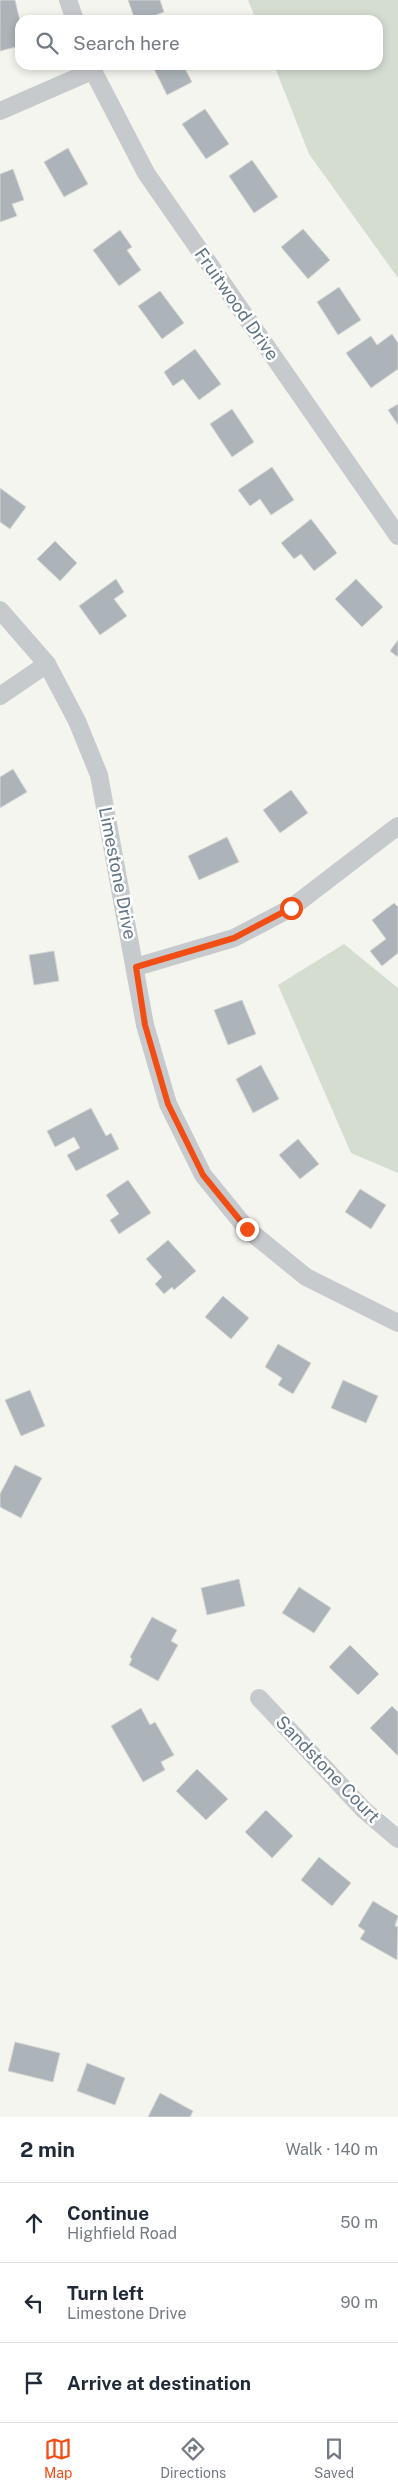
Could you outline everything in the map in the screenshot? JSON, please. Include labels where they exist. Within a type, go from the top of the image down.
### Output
[{"type":"street","points":[[68,0],[73,15]]},
{"type":"street","points":[[0,111],[87,70]]},
{"type":"street","name":"Fruitwood Drive","points":[[92,70],[146,173],[398,536]]},
{"type":"street","name":"Limestone Drive","points":[[0,610],[47,664],[77,721],[99,775],[136,967],[145,1025],[168,1104],[203,1175],[247,1229],[306,1277],[398,1322]]},
{"type":"street","points":[[0,696],[47,664]]},
{"type":"street","points":[[136,967],[234,938],[291,908],[398,826]]},
{"type":"street","name":"Sandstone Court","points":[[259,1698],[364,1810],[398,1839]]},
{"type":"shaded area","points":[[248,0],[398,0],[398,278],[309,154],[276,70],[383,70],[383,15],[254,15]]},
{"type":"shaded area","points":[[344,944],[398,988],[398,1173],[351,1153],[278,985]]},
{"type":"building","points":[[0,0],[15,0],[19,15],[15,15],[15,47],[0,51]]},
{"type":"building","points":[[128,0],[160,0],[164,12],[156,15],[133,15]]},
{"type":"building","points":[[154,70],[186,70],[192,82],[167,95]]},
{"type":"building","points":[[205,109],[229,144],[206,159],[182,124]]},
{"type":"building","points":[[68,148],[88,184],[64,197],[44,162]]},
{"type":"building","points":[[252,160],[278,197],[254,213],[229,176]]},
{"type":"building","points":[[13,169],[24,200],[12,204],[17,216],[0,222],[0,174]]},
{"type":"building","points":[[303,229],[330,260],[308,279],[281,247]]},
{"type":"building","points":[[120,230],[132,247],[127,250],[141,270],[119,286],[93,250]]},
{"type":"building","points":[[339,287],[361,320],[338,335],[317,302]]},
{"type":"building","points":[[160,291],[184,323],[162,339],[138,306]]},
{"type":"building","points":[[392,334],[398,343],[398,369],[371,388],[346,353],[371,336],[377,345]]},
{"type":"building","points":[[195,349],[221,384],[199,400],[183,379],[173,386],[164,372]]},
{"type":"building","points":[[398,404],[398,425],[388,410]]},
{"type":"building","points":[[232,409],[254,442],[232,457],[210,424]]},
{"type":"building","points":[[272,467],[294,500],[271,515],[260,499],[250,506],[238,490]]},
{"type":"building","points":[[0,488],[26,507],[10,529],[0,522]]},
{"type":"building","points":[[311,519],[337,553],[314,571],[301,554],[294,559],[281,543]]},
{"type":"building","points":[[55,541],[77,563],[60,581],[37,559]]},
{"type":"building","points":[[116,579],[124,592],[114,599],[127,616],[100,635],[79,606]]},
{"type":"building","points":[[356,579],[383,607],[362,627],[335,599]]},
{"type":"building","points":[[398,640],[398,657],[390,651]]},
{"type":"building","points":[[13,769],[27,792],[0,808],[0,777]]},
{"type":"building","points":[[291,790],[308,813],[280,833],[263,810]]},
{"type":"building","points":[[227,837],[239,862],[199,880],[188,856]]},
{"type":"building","points":[[394,903],[398,907],[398,953],[382,966],[370,951],[386,939],[372,920]]},
{"type":"building","points":[[54,951],[59,981],[34,985],[29,955]]},
{"type":"building","points":[[242,1000],[256,1034],[228,1045],[214,1010]]},
{"type":"building","points":[[261,1065],[279,1099],[253,1113],[236,1079]]},
{"type":"building","points":[[91,1108],[106,1136],[111,1133],[119,1149],[76,1171],[67,1155],[80,1148],[74,1137],[55,1147],[47,1131]]},
{"type":"building","points":[[298,1139],[319,1164],[300,1179],[279,1155]]},
{"type":"building","points":[[128,1180],[151,1213],[119,1234],[110,1220],[119,1214],[106,1195]]},
{"type":"building","points":[[360,1189],[386,1205],[371,1229],[345,1212]]},
{"type":"building","points":[[168,1240],[196,1271],[174,1290],[172,1287],[164,1294],[155,1284],[162,1277],[146,1259]]},
{"type":"building","points":[[223,1296],[249,1318],[231,1339],[205,1317]]},
{"type":"building","points":[[278,1344],[311,1363],[293,1394],[278,1385],[282,1378],[265,1367]]},
{"type":"building","points":[[343,1380],[378,1396],[366,1423],[331,1408]]},
{"type":"building","points":[[30,1390],[45,1426],[21,1436],[5,1400]]},
{"type":"building","points":[[15,1465],[42,1478],[21,1518],[0,1507],[0,1494]]},
{"type":"building","points":[[239,1579],[245,1606],[207,1615],[201,1588]]},
{"type":"building","points":[[299,1587],[331,1608],[314,1633],[282,1613]]},
{"type":"building","points":[[152,1617],[177,1630],[171,1641],[178,1645],[158,1681],[129,1665],[132,1659],[130,1657]]},
{"type":"building","points":[[350,1645],[379,1674],[358,1695],[329,1667]]},
{"type":"building","points":[[392,1706],[398,1712],[398,1756],[370,1728]]},
{"type":"building","points":[[141,1708],[150,1725],[155,1722],[174,1755],[161,1762],[165,1770],[143,1782],[111,1726]]},
{"type":"building","points":[[197,1769],[228,1799],[206,1820],[176,1791]]},
{"type":"building","points":[[266,1810],[293,1836],[272,1858],[245,1832]]},
{"type":"building","points":[[319,1857],[351,1883],[332,1906],[301,1880]]},
{"type":"building","points":[[373,1901],[398,1916],[395,1926],[398,1927],[397,1960],[360,1939],[365,1931],[358,1926]]},
{"type":"building","points":[[15,2042],[60,2053],[53,2082],[8,2071]]},
{"type":"building","points":[[87,2063],[125,2078],[115,2105],[77,2091]]},
{"type":"building","points":[[160,2093],[193,2111],[190,2117],[148,2117]]},
{"type":"route","points":[[247,1229],[203,1175],[168,1104],[145,1025],[136,967],[234,938],[291,908]]}]
